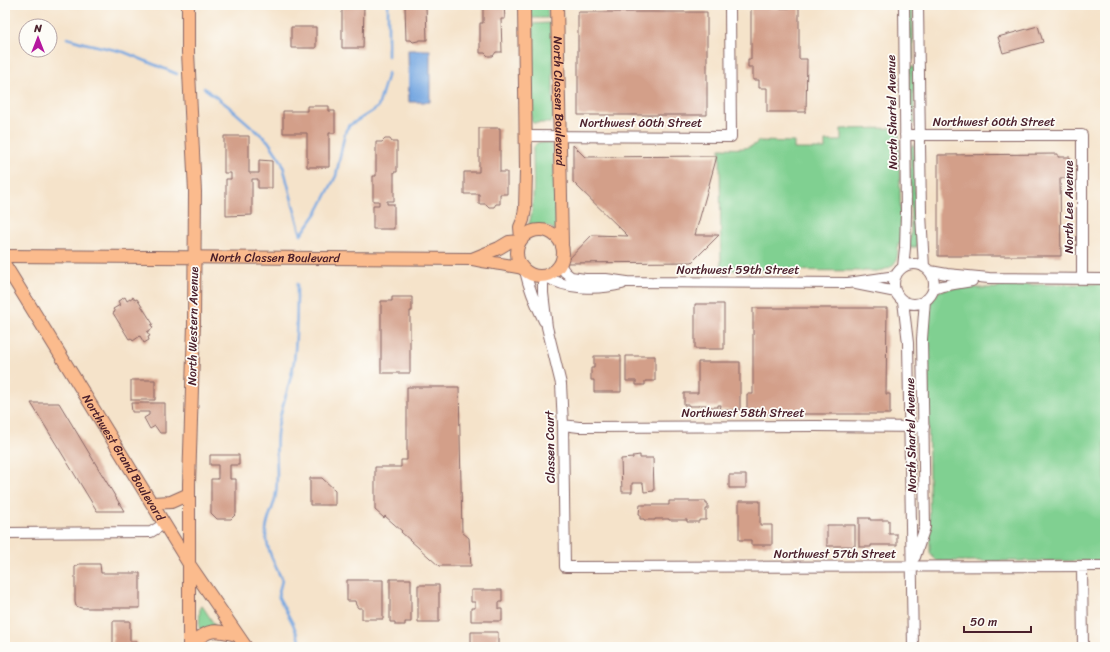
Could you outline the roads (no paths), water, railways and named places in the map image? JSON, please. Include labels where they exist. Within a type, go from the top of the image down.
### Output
[{"type":"main road","name":"North Western Avenue","points":[[188,5],[188,52],[195,192],[194,332],[189,494],[189,646]]},
{"type":"main road","points":[[524,5],[526,136],[525,209],[520,227],[521,240],[517,250],[519,262],[524,269]]},
{"type":"main road","name":"North Classen Boulevard","points":[[557,5],[562,244],[564,255],[560,265]]},
{"type":"main road","name":"North Classen Boulevard","points":[[472,260],[509,242],[521,240],[531,231],[549,231],[555,234],[562,244]]},
{"type":"main road","name":"North Classen Boulevard","points":[[5,256],[472,260],[491,264],[506,264],[524,269],[533,275],[544,276]]},
{"type":"main road","name":"Northwest Grand Boulevard","points":[[5,265],[189,564],[246,647]]},
{"type":"main road","points":[[544,276],[554,272],[560,265]]},
{"type":"main road","points":[[152,503],[171,502],[189,494]]},
{"type":"main road","points":[[189,646],[204,634],[211,631],[216,630],[237,635]]},
{"type":"street","name":"Northwest 60th Street","points":[[526,136],[732,137],[730,5]]},
{"type":"street","name":"North Shartel Avenue","points":[[903,267],[906,213],[904,5]]},
{"type":"street","points":[[918,5],[921,214],[927,269],[933,277],[934,289],[929,297],[920,303],[915,304],[903,301],[899,297],[894,287],[896,276],[903,267],[914,264],[919,264],[927,269],[947,274],[989,278],[1105,279]]},
{"type":"street","name":"Northwest 60th Street","points":[[905,135],[1082,135]]},
{"type":"street","name":"North Lee Avenue","points":[[1082,135],[1082,279]]},
{"type":"street","name":"Northwest 59th Street","points":[[560,265],[565,272],[572,277],[627,282],[848,283],[896,276]]},
{"type":"street","name":"Classen Court","points":[[524,269],[535,303],[547,327]]},
{"type":"street","name":"Classen Court","points":[[544,276],[543,293],[547,327],[561,384],[565,567]]},
{"type":"street","name":"Northwest 59th Street","points":[[544,276],[554,282],[578,287],[609,287],[627,282]]},
{"type":"street","points":[[934,289],[942,286],[989,278]]},
{"type":"street","name":"Northwest 59th Street","points":[[848,283],[896,292]]},
{"type":"street","name":"North Shartel Avenue","points":[[912,567],[925,527],[922,339],[925,300]]},
{"type":"street","name":"North Shartel Avenue","points":[[903,301],[908,343],[913,647]]},
{"type":"street","name":"Northwest 58th Street","points":[[563,425],[579,427],[924,427]]},
{"type":"street","points":[[5,533],[151,532],[164,524]]},
{"type":"street","points":[[1082,566],[1083,647]]},
{"type":"street","name":"Northwest 57th Street","points":[[565,567],[1105,566]]},
{"type":"water","points":[[408,50],[430,50],[430,102],[409,102]]},
{"type":"waterway","points":[[388,5],[388,56]]},
{"type":"waterway","points":[[67,38],[124,52],[177,74]]},
{"type":"waterway","points":[[301,235],[318,211],[336,176],[346,130],[350,125],[378,107],[388,73]]},
{"type":"waterway","points":[[204,88],[228,106],[268,141],[282,162],[301,235]]},
{"type":"waterway","points":[[297,284],[294,361],[278,426],[276,443],[276,493],[267,524],[266,534],[270,552],[282,580],[278,596],[293,624],[302,647]]}]
